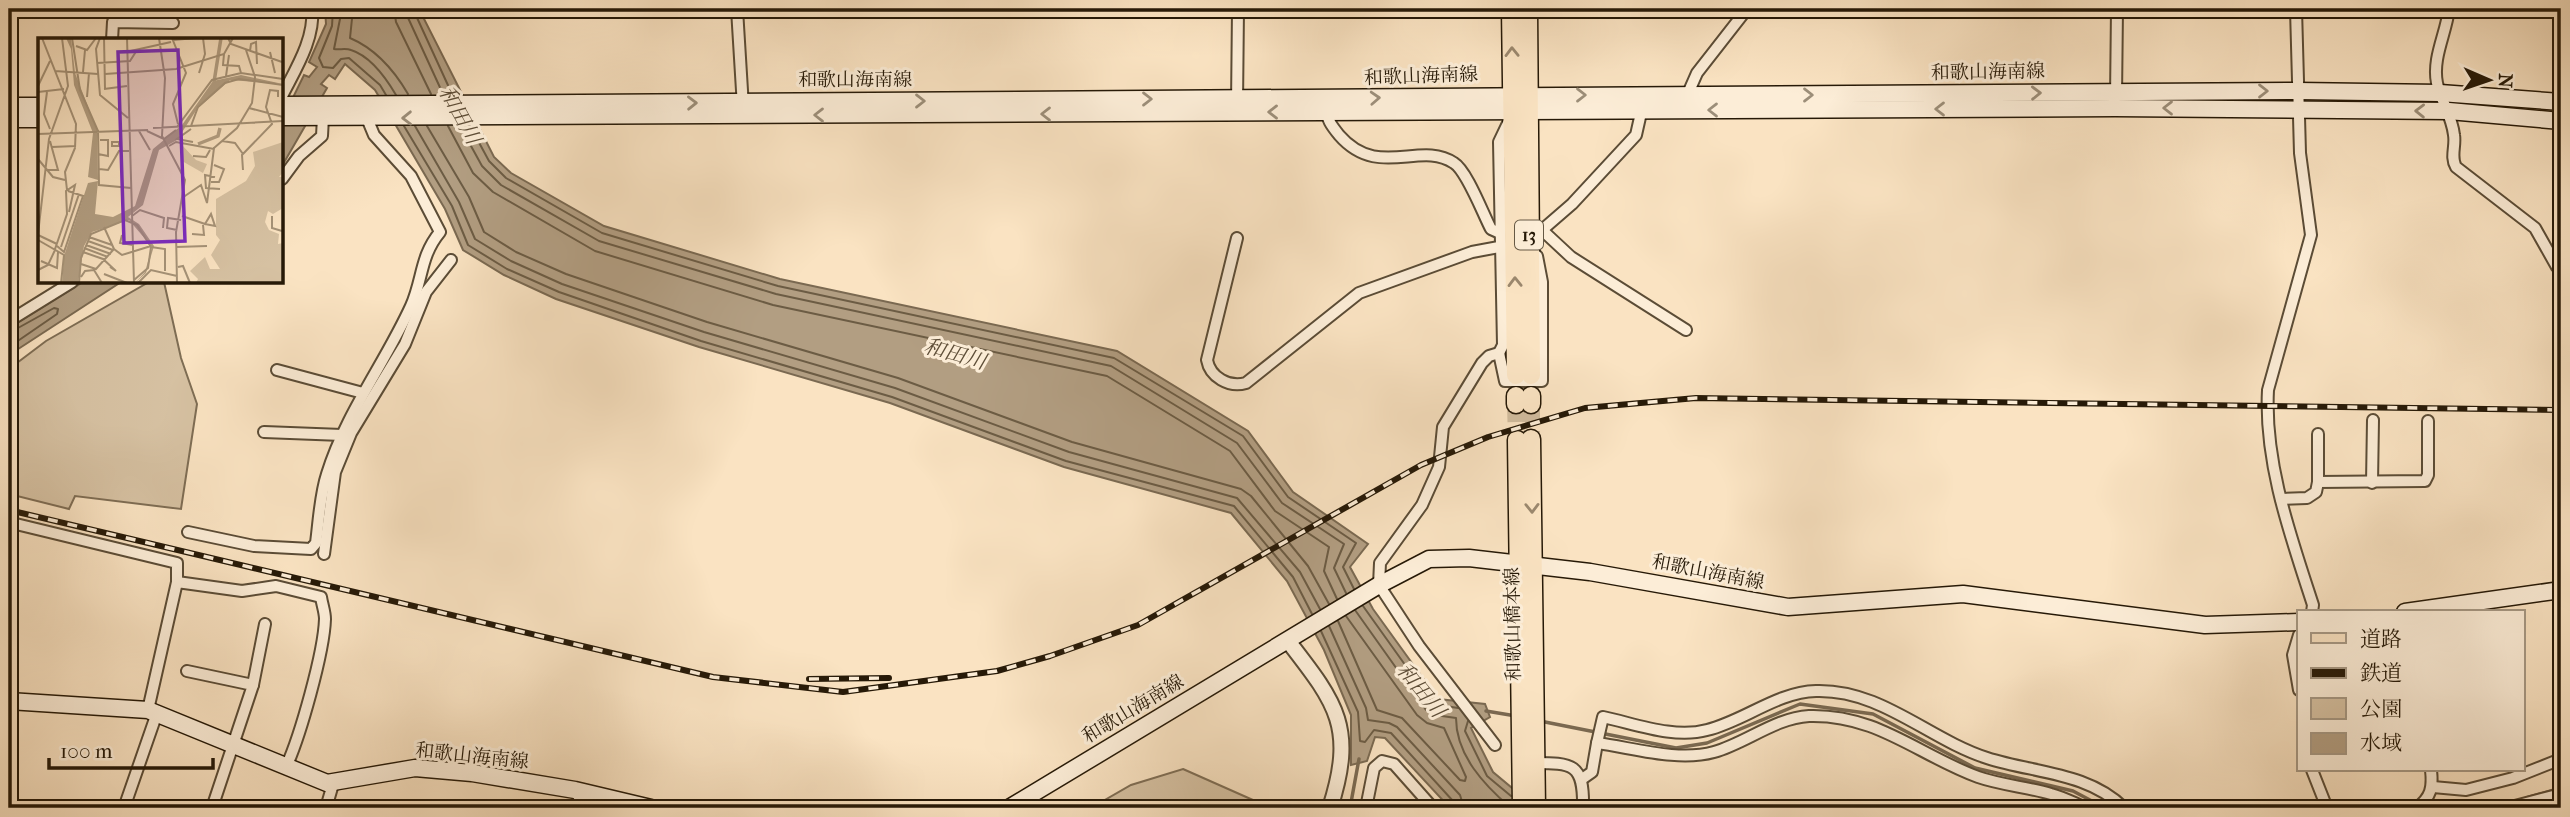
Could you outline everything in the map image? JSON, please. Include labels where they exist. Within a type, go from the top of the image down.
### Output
[{"type":"main road","name":"13","points":[[1511,9],[1521,103]]},
{"type":"main road","name":"13","points":[[1523,375],[1521,103],[1528,9]]},
{"type":"main road","name":"和歌山海南線","points":[[284,106],[324,113],[1326,106],[1643,99],[1686,103],[2115,100],[2298,91],[2440,93],[2561,102]]},
{"type":"main road","name":"和歌山海南線","points":[[2115,100],[2298,109],[2449,111],[2561,121]]},
{"type":"main road","points":[[9,106],[38,106]]},
{"type":"main road","points":[[9,119],[38,119]]},
{"type":"main road","name":"和歌山橋本線","points":[[1522,808],[1528,729],[1524,440]]},
{"type":"main road","name":"和歌山海南線","points":[[1009,808],[1376,587],[1429,559],[1469,558],[1643,580],[1754,604],[1788,607],[1963,594],[2205,625],[2297,622]]},
{"type":"main road","points":[[2427,610],[2561,590]]},
{"type":"main road","points":[[9,701],[153,712],[236,743],[286,767],[332,784]]},
{"type":"main road","name":"和歌山橋本線","points":[[1526,764],[1536,782],[1536,808]]},
{"type":"main road","name":"和歌山海南線","points":[[332,784],[415,768],[472,773],[575,790],[624,805],[651,808]]},
{"type":"street","points":[[112,38],[113,9]]},
{"type":"street","points":[[284,103],[310,29],[312,9]]},
{"type":"street","points":[[737,9],[743,108]]},
{"type":"street","points":[[1238,9],[1238,105]]},
{"type":"street","points":[[1686,103],[1697,73],[1747,9]]},
{"type":"street","points":[[2115,100],[2118,9]]},
{"type":"street","points":[[2296,9],[2298,109],[2311,235],[2268,390],[2267,412],[2283,515],[2313,605],[2312,610]]},
{"type":"street","points":[[2449,9],[2436,68],[2440,93],[2449,111],[2455,138],[2452,161],[2456,167],[2535,228],[2557,267],[2561,268]]},
{"type":"street","points":[[113,22],[173,23]]},
{"type":"street","points":[[1539,230],[1572,204],[1636,135],[1643,99]]},
{"type":"street","points":[[1521,103],[1537,132],[1537,263],[1542,282],[1542,381],[1505,381],[1499,353],[1503,345],[1499,142],[1521,103]]},
{"type":"street","points":[[1326,106],[1327,120],[1352,150],[1372,157],[1444,158],[1457,165],[1491,229],[1500,233]]},
{"type":"street","points":[[188,532],[254,546],[310,549],[316,543],[326,476],[342,435],[363,393],[390,350],[412,302],[427,248],[440,232],[411,176],[374,135],[370,112]]},
{"type":"street","points":[[284,176],[299,156],[322,136],[324,113]]},
{"type":"street","points":[[1539,230],[1571,257],[1686,330]]},
{"type":"street","points":[[1237,238],[1207,360],[1213,373],[1237,385],[1246,383],[1359,293],[1472,252],[1499,247]]},
{"type":"street","points":[[324,554],[335,472],[351,433],[405,344],[426,292],[451,260]]},
{"type":"street","points":[[9,321],[69,284]]},
{"type":"street","points":[[1495,745],[1483,725],[1419,646],[1376,587],[1380,563],[1422,505],[1439,467],[1443,427],[1482,363],[1489,356],[1499,353]]},
{"type":"street","points":[[277,370],[363,393]]},
{"type":"street","points":[[2372,482],[2373,420]]},
{"type":"street","points":[[2318,482],[2425,481],[2428,475],[2428,421]]},
{"type":"street","points":[[264,432],[342,435]]},
{"type":"street","points":[[2281,499],[2307,498],[2316,492],[2318,434]]},
{"type":"street","points":[[16,524],[177,563],[177,582],[153,712],[124,808]]},
{"type":"street","points":[[177,582],[242,591],[276,586],[321,597],[325,619],[315,669],[294,749],[286,767]]},
{"type":"street","points":[[212,808],[236,743],[253,685],[265,624]]},
{"type":"street","points":[[1295,636],[1338,713],[1341,749],[1336,808]]},
{"type":"street","points":[[2297,641],[2293,654],[2297,678]]},
{"type":"street","points":[[187,671],[253,685]]},
{"type":"street","points":[[1582,779],[1592,772],[1603,717],[1689,733],[1709,730],[1803,692],[1856,695],[1872,700],[1957,746],[1988,758],[2071,778],[2105,792],[2124,808]]},
{"type":"street","points":[[1597,743],[1697,754],[1714,752],[1807,716],[1852,719],[1868,723],[1941,762],[1981,778],[2053,794],[2086,808]]},
{"type":"street","points":[[2433,787],[2466,790],[2514,778],[2561,759]]},
{"type":"street","points":[[1366,808],[1374,768],[1382,761],[1394,764],[1433,808]]},
{"type":"street","points":[[1526,764],[1566,763],[1577,769],[1582,779],[1583,808]]},
{"type":"street","points":[[2313,772],[2327,808]]},
{"type":"street","points":[[2417,808],[2428,800],[2433,787],[2431,772]]},
{"type":"street","points":[[326,808],[332,784]]},
{"type":"street","points":[[575,790],[585,808]]},
{"type":"street","points":[[2507,808],[2561,794]]},
{"type":"green space","points":[[146,284],[164,284],[181,358],[197,404],[181,509],[75,496],[69,509],[9,494],[9,369],[46,341]]},
{"type":"green space","points":[[1183,769],[1271,808],[1091,808],[1131,785]]},
{"type":"water","name":"和田川","points":[[325,9],[419,9],[494,157],[511,173],[604,226],[780,279],[1117,351],[1248,431],[1293,492],[1368,544],[1350,567],[1373,609],[1438,699],[1485,704],[1490,717],[1471,728],[1493,772],[1536,808],[1450,808],[1385,738],[1375,737],[1367,761],[1351,765],[1351,715],[1324,650],[1287,581],[1231,513],[1064,467],[890,403],[699,347],[556,299],[504,275],[463,250],[445,209],[375,90],[345,64],[335,79],[329,75],[321,84],[327,88],[284,163],[284,116],[304,75],[309,77],[317,67],[309,62],[326,24]]},
{"type":"water","points":[[80,284],[118,284],[9,355],[9,328]]},
{"type":"waterway","points":[[1540,721],[1676,748],[1707,743],[1800,704],[1873,714],[1975,768],[2073,791],[2105,808]]},
{"type":"waterway","points":[[1486,711],[1516,716]]},
{"type":"waterway","points":[[1350,808],[1359,759]]},
{"type":"waterway","points":[[2526,798],[2561,788]]},
{"type":"waterway","points":[[2490,808],[2505,804]]},
{"type":"tunnel","points":[[1516,404],[1517,440]]},
{"type":"tunnel","points":[[1531,404],[1531,439]]},
{"type":"railway","points":[[9,510],[713,677],[843,692],[997,671],[1050,656],[1138,625],[1421,465],[1488,437],[1585,408],[1696,398],[2561,410]]},
{"type":"railway","points":[[809,679],[889,678]]}]
